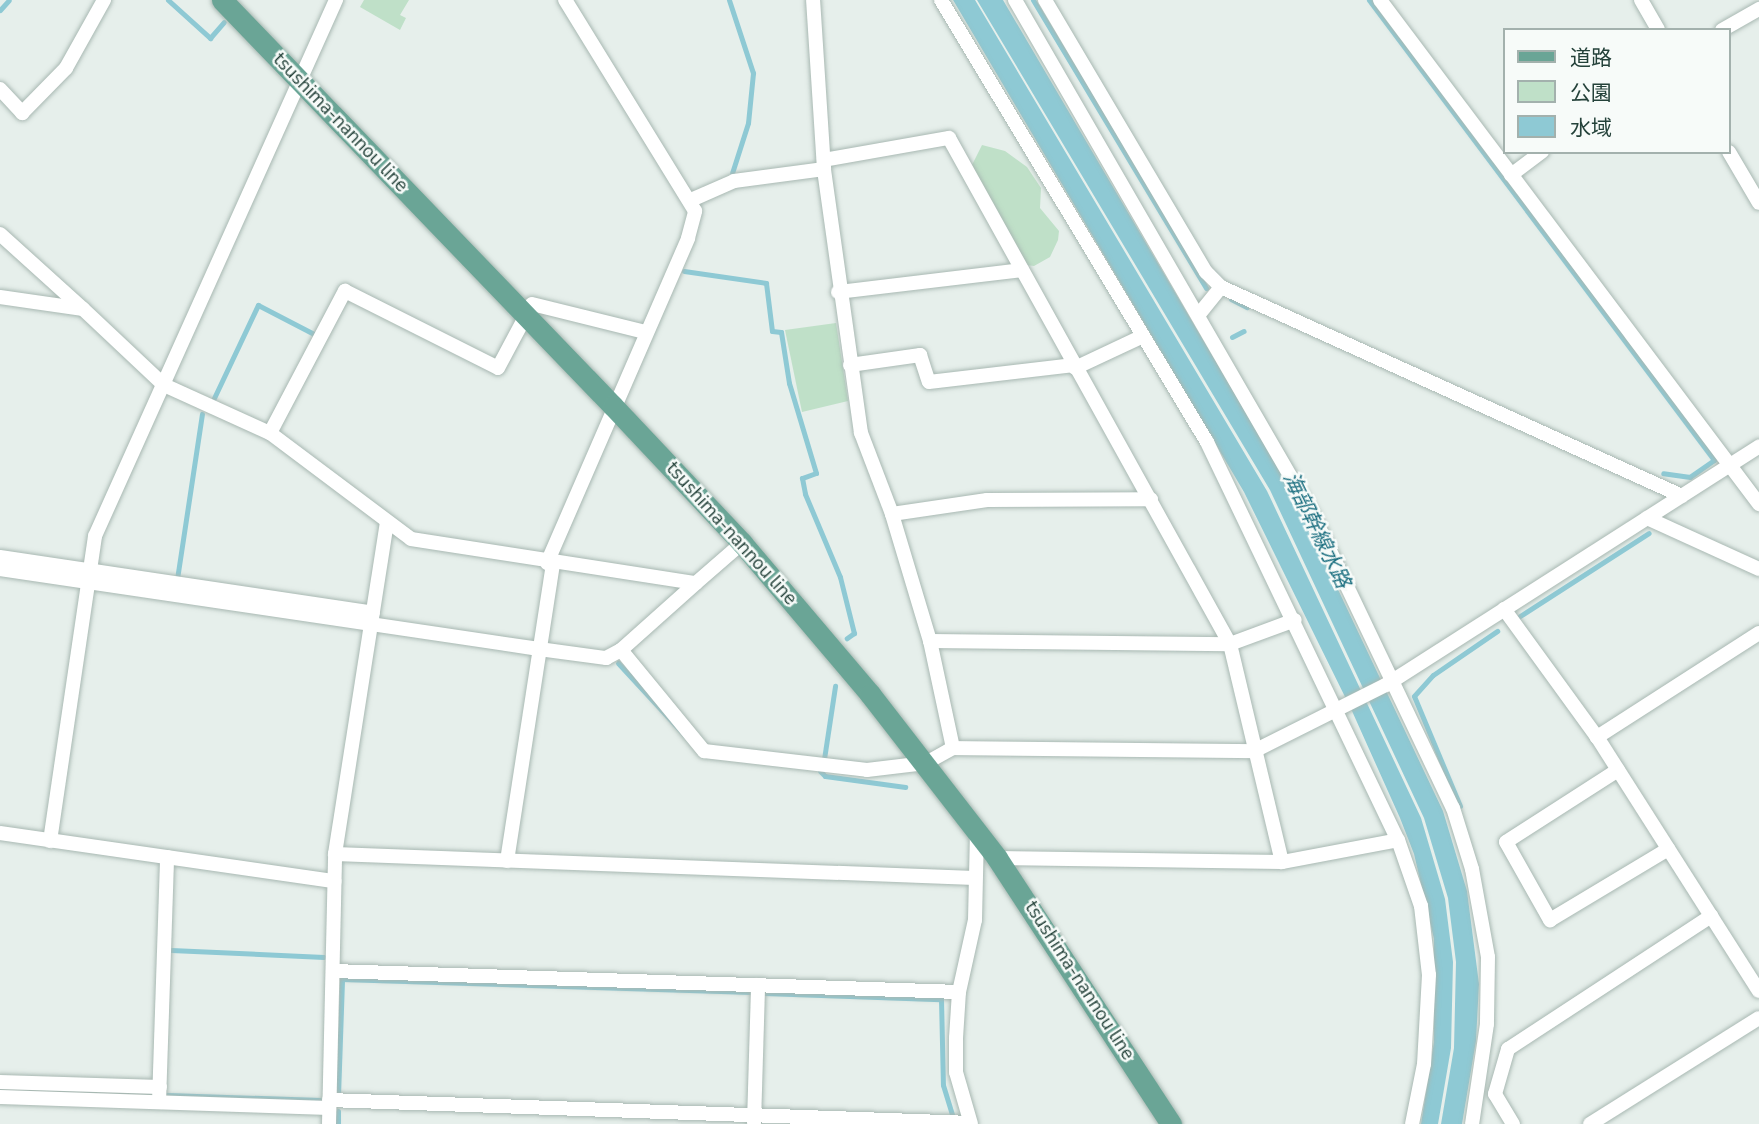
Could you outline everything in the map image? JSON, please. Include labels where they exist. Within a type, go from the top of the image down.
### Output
[{"type":"main road","name":"tsushima-nannou line","points":[[222,0],[742,543],[926,763],[977,830],[1171,1124]]},
{"type":"street","points":[[0,89],[22,113],[66,68],[104,0]]},
{"type":"street","points":[[50,841],[95,537],[336,0]]},
{"type":"street","points":[[507,861],[550,563],[613,406],[688,238],[695,211],[691,200],[565,0]]},
{"type":"street","points":[[813,0],[824,165],[838,292],[861,433],[892,514],[930,640],[953,748]]},
{"type":"street","points":[[941,0],[1207,442],[1294,620],[1342,708],[1398,840],[1421,906],[1429,975],[1424,1064],[1412,1124]]},
{"type":"street","points":[[1015,0],[1200,313],[1314,517],[1390,682],[1453,808],[1482,915],[1488,957],[1487,1024],[1472,1124]]},
{"type":"street","points":[[1045,0],[1206,272],[1221,287],[1682,496]]},
{"type":"street","points":[[1380,0],[1759,505]]},
{"type":"street","points":[[1641,0],[1657,28]]},
{"type":"street","points":[[1726,28],[1759,9]]},
{"type":"street","points":[[691,200],[734,181],[949,138],[1230,644],[1282,862]]},
{"type":"street","points":[[1511,175],[1539,154]]},
{"type":"street","points":[[1730,154],[1759,203]]},
{"type":"street","points":[[0,234],[164,385],[270,433],[387,523],[423,542],[696,583]]},
{"type":"street","points":[[838,292],[1022,270]]},
{"type":"street","points":[[1200,313],[1221,287]]},
{"type":"street","points":[[270,433],[345,291],[498,368],[532,304],[553,306],[645,332]]},
{"type":"street","points":[[0,297],[83,309]]},
{"type":"street","points":[[850,365],[920,355],[929,382],[1075,366],[1143,337]]},
{"type":"street","points":[[621,650],[704,751],[867,770],[926,763],[953,748],[1254,751],[1390,682],[1759,446]]},
{"type":"street","points":[[892,514],[987,500],[1151,499]]},
{"type":"street","points":[[1647,518],[1759,569]]},
{"type":"street","points":[[329,1124],[335,854],[387,523]]},
{"type":"street","points":[[0,557],[88,576],[372,618],[539,649],[606,658],[621,650],[742,543]]},
{"type":"street","points":[[0,569],[88,576]]},
{"type":"street","points":[[1504,610],[1597,737],[1759,991]]},
{"type":"street","points":[[930,640],[1230,644],[1294,620]]},
{"type":"street","points":[[1597,737],[1759,633]]},
{"type":"street","points":[[1618,771],[1506,842],[1550,920],[1668,849]]},
{"type":"street","points":[[0,1082],[159,1095],[330,1104],[754,1120],[970,1124],[956,1072],[959,992],[975,920],[977,830]]},
{"type":"street","points":[[0,833],[335,881]]},
{"type":"street","points":[[997,858],[1282,862],[1398,840]]},
{"type":"street","points":[[335,854],[975,878]]},
{"type":"street","points":[[159,1095],[167,857]]},
{"type":"street","points":[[1495,1094],[1508,1049],[1711,916]]},
{"type":"street","points":[[333,971],[959,992]]},
{"type":"street","points":[[754,1120],[758,985]]},
{"type":"street","points":[[1590,1124],[1759,1018]]},
{"type":"street","points":[[1479,1089],[1495,1094],[1513,1124]]},
{"type":"street","points":[[0,1097],[159,1095]]},
{"type":"green space","points":[[364,0],[409,0],[400,15],[406,18],[400,30],[360,7]]},
{"type":"green space","points":[[982,145],[1005,151],[1027,167],[1041,188],[1040,208],[1059,231],[1050,257],[1034,266],[1026,265],[971,167]]},
{"type":"green space","points":[[836,323],[848,401],[802,412],[785,330]]},
{"type":"water","points":[[953,0],[975,0],[1267,491],[1421,818],[1445,899],[1453,962],[1451,1048],[1438,1124],[1421,1124],[1434,1042],[1434,939],[1414,854],[1400,818],[1352,711],[1244,492]]},
{"type":"water","points":[[977,0],[1003,0],[1289,486],[1443,811],[1467,891],[1479,984],[1476,1041],[1462,1124],[1441,1124],[1454,1048],[1456,962],[1448,898],[1424,818],[1270,490]]},
{"type":"waterway","points":[[0,10],[9,0]]},
{"type":"waterway","points":[[168,0],[210,38],[224,22]]},
{"type":"waterway","points":[[729,0],[753,73],[748,123],[732,173]]},
{"type":"waterway","points":[[1033,0],[1206,288]]},
{"type":"waterway","points":[[1369,0],[1714,460],[1690,477],[1663,473]]},
{"type":"waterway","points":[[684,271],[766,283],[772,331],[781,332],[789,383],[816,473],[802,478],[805,494],[840,577],[854,633],[847,638]]},
{"type":"waterway","points":[[1231,299],[1247,307]]},
{"type":"waterway","points":[[214,398],[258,305],[314,334]]},
{"type":"waterway","points":[[1232,337],[1244,331]]},
{"type":"waterway","points":[[177,579],[202,414]]},
{"type":"waterway","points":[[1520,616],[1649,533]]},
{"type":"waterway","points":[[1460,806],[1414,696],[1433,675],[1497,631]]},
{"type":"waterway","points":[[618,663],[700,752]]},
{"type":"waterway","points":[[824,759],[835,686]]},
{"type":"waterway","points":[[820,771],[825,776],[905,787]]},
{"type":"waterway","points":[[171,950],[324,957]]},
{"type":"waterway","points":[[338,1095],[342,979],[752,992]]},
{"type":"waterway","points":[[765,993],[941,999],[943,1085],[953,1117]]},
{"type":"waterway","points":[[0,1090],[150,1095]]},
{"type":"waterway","points":[[167,1095],[320,1100]]},
{"type":"waterway","points":[[338,1111],[338,1124]]},
{"type":"water label","name":"海部幹線水路","points":[[1317,530]]}]
